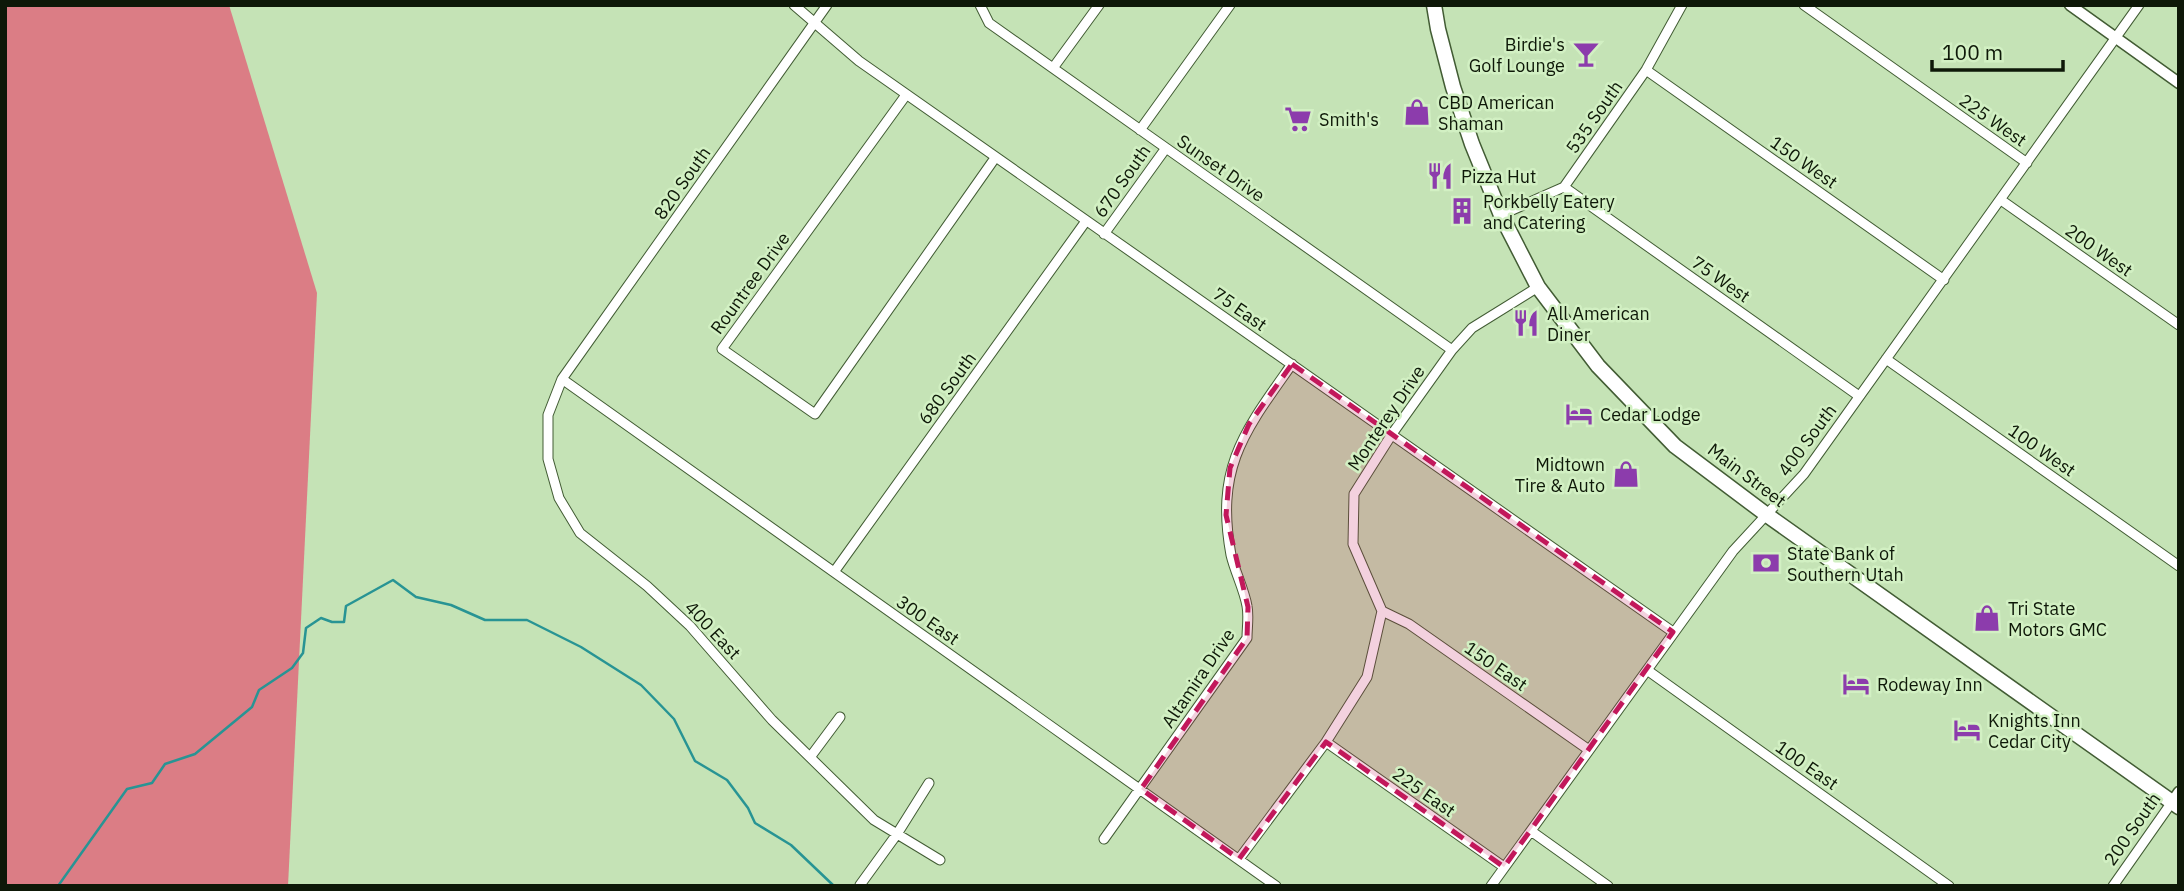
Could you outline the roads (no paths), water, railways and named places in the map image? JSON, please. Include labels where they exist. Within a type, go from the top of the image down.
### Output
[{"type":"main road","name":"Main Street","points":[[1434,5],[1453,88],[1472,144],[1502,215],[1538,287],[1598,366],[1675,446],[1767,515],[2177,800]]},
{"type":"street","name":"75 East","points":[[794,5],[859,61],[1673,632]]},
{"type":"street","name":"820 South","points":[[562,379],[827,5]]},
{"type":"street","name":"Sunset Drive","points":[[979,5],[989,23],[1452,350]]},
{"type":"street","points":[[1053,68],[1099,5]]},
{"type":"street","points":[[1140,130],[1230,5]]},
{"type":"street","name":"535 South","points":[[1564,187],[1646,70],[1682,5]]},
{"type":"street","name":"225 West","points":[[1804,5],[2027,163]]},
{"type":"street","points":[[2070,5],[2179,83]]},
{"type":"street","name":"400 South","points":[[1491,886],[1733,551],[1804,474],[2138,5]]},
{"type":"street","name":"150 West","points":[[1646,70],[1944,280]]},
{"type":"street","name":"Rountree Drive","points":[[906,94],[722,349],[741,363],[815,414],[995,158]]},
{"type":"street","name":"670 South","points":[[1104,234],[1166,148]]},
{"type":"street","points":[[1502,215],[1564,187]]},
{"type":"street","name":"75 West","points":[[1564,187],[1859,397]]},
{"type":"street","name":"200 West","points":[[2001,200],[2179,325]]},
{"type":"street","name":"680 South","points":[[834,572],[1086,221]]},
{"type":"street","name":"Monterey Drive","points":[[1382,611],[1353,544],[1354,495],[1392,434],[1452,350],[1472,328],[1538,287]]},
{"type":"street","name":"100 West","points":[[1886,359],[2179,566]]},
{"type":"street","name":"Altamira Drive","points":[[1104,839],[1247,638],[1248,607],[1232,557],[1226,515],[1230,468],[1249,424],[1292,364]]},
{"type":"street","name":"300 East","points":[[562,379],[1276,886]]},
{"type":"street","name":"400 East","points":[[562,379],[548,415],[548,459],[559,498],[580,533],[647,586],[690,626],[772,720],[874,820],[940,860]]},
{"type":"street","points":[[1239,859],[1326,742],[1367,677],[1382,611]]},
{"type":"street","name":"150 East","points":[[1382,611],[1409,624],[1588,750]]},
{"type":"street","name":"100 East","points":[[1647,670],[1949,886]]},
{"type":"street","points":[[811,756],[840,717]]},
{"type":"street","name":"225 East","points":[[1326,742],[1504,867]]},
{"type":"street","points":[[860,885],[929,783]]},
{"type":"street","name":"200 South","points":[[2113,886],[2177,800]]},
{"type":"street","points":[[1531,831],[1608,886]]},
{"type":"waterway","points":[[58,886],[127,789],[152,783],[165,764],[195,754],[252,707],[259,690],[292,668],[303,653],[306,628],[321,618],[344,622],[346,606],[393,580],[416,597],[451,605],[485,620],[527,620],[581,647],[641,685],[674,719],[695,761],[727,780],[748,808],[755,823],[791,845],[834,886]]},
{"type":"place","name":"Birdie's Golf Lounge","points":[[1586,54]]},
{"type":"place","name":"CBD American Shaman","points":[[1417,112]]},
{"type":"place","name":"Smith's","points":[[1298,119]]},
{"type":"place","name":"Pizza Hut","points":[[1440,176]]},
{"type":"place","name":"Porkbelly Eatery and Catering","points":[[1462,211]]},
{"type":"place","name":"All American Diner","points":[[1526,323]]},
{"type":"place","name":"Cedar Lodge","points":[[1579,414]]},
{"type":"place","name":"Midtown Tire & Auto","points":[[1626,474]]},
{"type":"place","name":"State Bank of Southern Utah","points":[[1766,563]]},
{"type":"place","name":"Tri State Motors GMC","points":[[1987,618]]},
{"type":"place","name":"Rodeway Inn","points":[[1856,684]]},
{"type":"place","name":"Knights Inn Cedar City","points":[[1967,730]]}]
